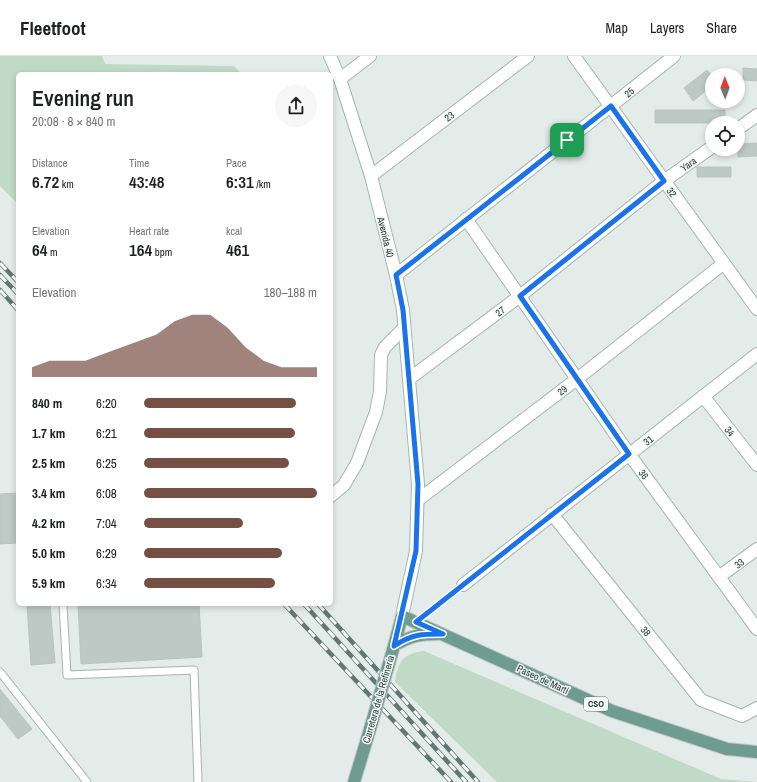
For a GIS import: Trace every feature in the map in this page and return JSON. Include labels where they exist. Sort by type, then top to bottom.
[{"type":"main road","name":"Paseo de Martí","points":[[402,616],[612,711],[727,749],[757,752]]},
{"type":"main road","name":"Carretera de la Refinería","points":[[354,782],[402,616]]},
{"type":"main road","name":"CSO","points":[[394,646],[406,638],[418,634],[443,634]]},
{"type":"street","name":"Avenida 40","points":[[330,56],[340,79],[371,176],[396,275],[404,328],[418,484],[418,500],[416,551],[402,616]]},
{"type":"street","points":[[340,79],[370,56]]},
{"type":"street","name":"23","points":[[371,176],[528,56]]},
{"type":"street","name":"32","points":[[574,56],[757,309]]},
{"type":"street","name":"25","points":[[396,275],[674,56]]},
{"type":"street","points":[[745,124],[757,115]]},
{"type":"street","name":"Yara","points":[[664,181],[705,152]]},
{"type":"street","name":"27","points":[[409,379],[520,296],[664,181]]},
{"type":"street","name":"36","points":[[466,219],[629,454],[720,576],[757,629]]},
{"type":"street","name":"29","points":[[418,500],[577,379],[724,264]]},
{"type":"street","points":[[333,494],[344,485],[357,463],[376,412],[380,392],[381,356],[385,348],[404,328]]},
{"type":"street","name":"31","points":[[462,585],[757,354]]},
{"type":"street","name":"34","points":[[704,396],[757,466]]},
{"type":"street","name":"38","points":[[552,514],[701,700],[742,716],[757,708]]},
{"type":"street","name":"33","points":[[720,576],[757,549]]},
{"type":"lane","points":[[63,606],[68,675],[194,670],[198,782]]},
{"type":"lane","points":[[0,672],[87,782]]},
{"type":"path","points":[[416,622],[462,585]]},
{"type":"green space","points":[[0,56],[102,56],[105,64],[234,66],[240,72],[16,72],[16,202],[0,186]]},
{"type":"green space","points":[[424,651],[721,779],[757,782],[497,782],[395,682],[402,660],[411,654]]},
{"type":"building","points":[[745,68],[757,69],[757,81],[745,80]]},
{"type":"building","points":[[705,72],[705,92],[693,101],[684,88]]},
{"type":"building","points":[[655,110],[725,110],[725,116],[705,116],[705,123],[655,123]]},
{"type":"building","points":[[757,143],[757,156],[738,157],[745,156],[745,144]]},
{"type":"building","points":[[697,167],[731,167],[731,177],[697,177]]},
{"type":"building","points":[[16,493],[16,543],[0,544],[0,494]]},
{"type":"building","points":[[27,606],[50,606],[55,663],[31,665]]},
{"type":"building","points":[[78,606],[199,606],[202,657],[81,664]]},
{"type":"building","points":[[0,689],[32,729],[18,739],[0,716]]},
{"type":"railway","points":[[0,263],[16,280]]},
{"type":"railway","points":[[0,275],[16,292]]},
{"type":"railway","points":[[0,290],[16,308]]},
{"type":"railway","points":[[286,606],[451,782]]},
{"type":"railway","points":[[306,606],[466,782]]},
{"type":"railway","points":[[320,606],[478,782]]},
{"type":"route","points":[[611,106],[664,181],[520,296],[629,454],[416,622],[443,634],[418,634],[406,638],[394,646],[416,551],[418,484],[403,310],[396,275],[567,140],[611,106]]}]
